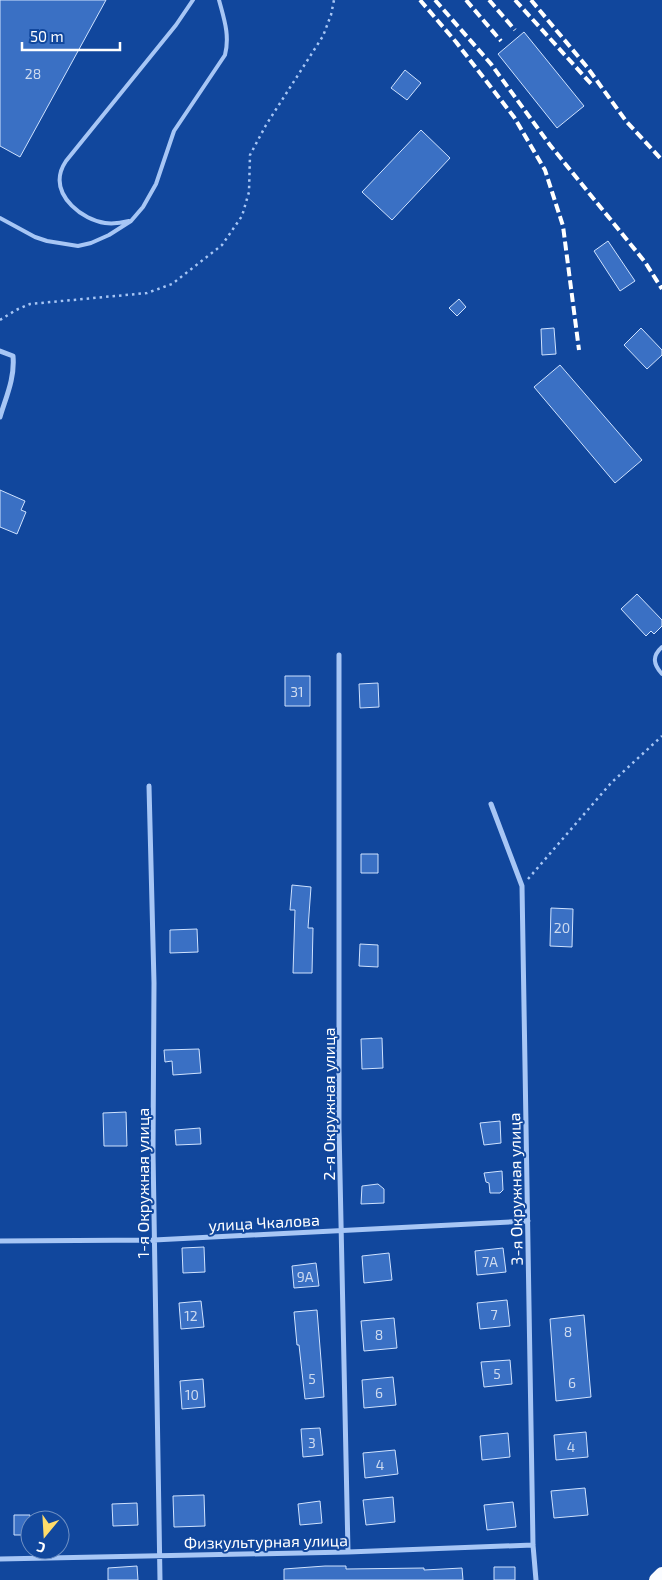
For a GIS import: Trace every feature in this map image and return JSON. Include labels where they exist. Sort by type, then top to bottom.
[{"type":"highway","points":[[656,1580],[662,1574]]},
{"type":"street","points":[[0,351],[13,356],[14,363],[13,378],[0,417]]},
{"type":"street","name":"2-я Окружная улица","points":[[339,655],[339,1128],[348,1552]]},
{"type":"street","name":"1-я Окружная улица","points":[[149,786],[154,983],[154,1240],[160,1580]]},
{"type":"street","name":"3-я Окружная улица","points":[[491,804],[522,886],[533,1545],[536,1580]]},
{"type":"street","name":"улица Чкалова","points":[[0,1241],[154,1240],[528,1221]]},
{"type":"street","name":"Физкультурная улица","points":[[0,1559],[348,1552],[533,1545]]},
{"type":"lane","points":[[131,221],[104,223],[90,218],[74,208],[62,190],[61,172],[66,161],[176,25],[193,0]]},
{"type":"lane","points":[[0,218],[35,237],[78,246],[91,243],[109,235],[131,221],[143,207],[156,184],[174,131],[225,55],[228,44],[227,32],[219,0]]},
{"type":"lane","points":[[662,647],[655,656],[654,662],[662,674]]},
{"type":"path","points":[[0,320],[30,304],[147,293],[172,284],[222,245],[242,216],[249,192],[250,155],[266,125],[323,36],[331,16],[334,0]]},
{"type":"path","points":[[522,886],[610,783],[662,736]]},
{"type":"building","points":[[0,0],[106,0],[20,157],[0,146]]},
{"type":"building","points":[[524,32],[584,106],[557,128],[498,54]]},
{"type":"building","points":[[405,70],[421,83],[407,100],[391,88]]},
{"type":"building","points":[[421,130],[450,158],[392,220],[362,192]]},
{"type":"building","points":[[608,241],[635,281],[620,291],[594,251]]},
{"type":"building","points":[[459,299],[466,307],[457,316],[449,308]]},
{"type":"building","points":[[554,328],[556,354],[542,355],[541,329]]},
{"type":"building","points":[[641,328],[662,350],[662,355],[647,369],[624,345]]},
{"type":"building","points":[[560,365],[642,460],[615,483],[534,387]]},
{"type":"building","points":[[0,490],[25,501],[21,510],[26,512],[17,534],[0,527]]},
{"type":"building","points":[[637,594],[662,620],[662,626],[654,634],[651,631],[646,636],[621,609]]},
{"type":"building","points":[[285,676],[310,676],[310,706],[285,706]]},
{"type":"building","points":[[378,683],[379,707],[360,708],[359,684]]},
{"type":"building","points":[[361,854],[378,854],[378,873],[361,873]]},
{"type":"building","points":[[292,885],[311,887],[308,928],[313,928],[312,973],[293,973],[295,910],[290,910]]},
{"type":"building","points":[[551,908],[573,909],[572,947],[550,946]]},
{"type":"building","points":[[197,929],[198,952],[170,953],[170,930]]},
{"type":"building","points":[[360,944],[378,945],[378,967],[359,966]]},
{"type":"building","points":[[382,1038],[383,1068],[362,1069],[361,1039]]},
{"type":"building","points":[[199,1049],[201,1073],[173,1075],[172,1061],[165,1062],[164,1050]]},
{"type":"building","points":[[126,1112],[127,1146],[104,1146],[103,1113]]},
{"type":"building","points":[[500,1121],[501,1143],[484,1145],[480,1123]]},
{"type":"building","points":[[200,1128],[201,1144],[176,1145],[175,1130]]},
{"type":"building","points":[[502,1171],[503,1190],[500,1193],[490,1193],[489,1183],[486,1182],[484,1173]]},
{"type":"building","points":[[378,1184],[384,1189],[384,1203],[361,1204],[362,1186]]},
{"type":"building","points":[[204,1247],[205,1272],[183,1273],[182,1248]]},
{"type":"building","points":[[503,1248],[506,1272],[477,1275],[475,1251]]},
{"type":"building","points":[[389,1253],[392,1280],[364,1283],[362,1256]]},
{"type":"building","points":[[316,1263],[319,1286],[294,1288],[292,1266]]},
{"type":"building","points":[[507,1300],[510,1326],[480,1329],[477,1303]]},
{"type":"building","points":[[201,1301],[204,1327],[181,1329],[179,1303]]},
{"type":"building","points":[[317,1310],[324,1397],[305,1399],[294,1312]]},
{"type":"building","points":[[584,1315],[591,1397],[556,1401],[550,1319]]},
{"type":"building","points":[[394,1318],[397,1348],[364,1351],[361,1321]]},
{"type":"building","points":[[510,1360],[512,1384],[484,1387],[481,1362]]},
{"type":"building","points":[[393,1377],[396,1405],[364,1408],[362,1380]]},
{"type":"building","points":[[203,1379],[205,1407],[182,1409],[180,1381]]},
{"type":"building","points":[[320,1428],[323,1455],[303,1457],[301,1429]]},
{"type":"building","points":[[586,1432],[588,1457],[556,1460],[554,1435]]},
{"type":"building","points":[[508,1433],[510,1457],[482,1460],[480,1436]]},
{"type":"building","points":[[395,1450],[398,1474],[365,1478],[363,1453]]},
{"type":"building","points":[[585,1488],[588,1515],[554,1518],[551,1491]]},
{"type":"building","points":[[204,1495],[205,1526],[174,1527],[173,1496]]},
{"type":"building","points":[[393,1497],[395,1522],[366,1525],[363,1500]]},
{"type":"building","points":[[320,1501],[322,1523],[300,1525],[298,1504]]},
{"type":"building","points":[[513,1502],[516,1527],[487,1530],[484,1505]]},
{"type":"building","points":[[137,1503],[138,1525],[113,1526],[112,1504]]},
{"type":"building","points":[[14,1515],[20,1515],[20,1535],[14,1535]]},
{"type":"building","points":[[137,1566],[138,1580],[108,1580],[108,1568]]},
{"type":"building","points":[[346,1566],[346,1569],[424,1568],[424,1570],[462,1568],[463,1580],[284,1580],[284,1569]]},
{"type":"building","points":[[494,1567],[515,1567],[515,1580],[494,1580]]},
{"type":"railway","points":[[420,0],[456,42],[514,117],[545,170],[563,226],[579,350]]},
{"type":"railway","points":[[435,0],[491,64],[550,145],[645,262],[662,289]]},
{"type":"railway","points":[[466,0],[501,41]]},
{"type":"railway","points":[[489,0],[515,30]]},
{"type":"railway","points":[[515,0],[593,86]]},
{"type":"railway","points":[[531,0],[587,67],[626,121],[662,160]]}]
